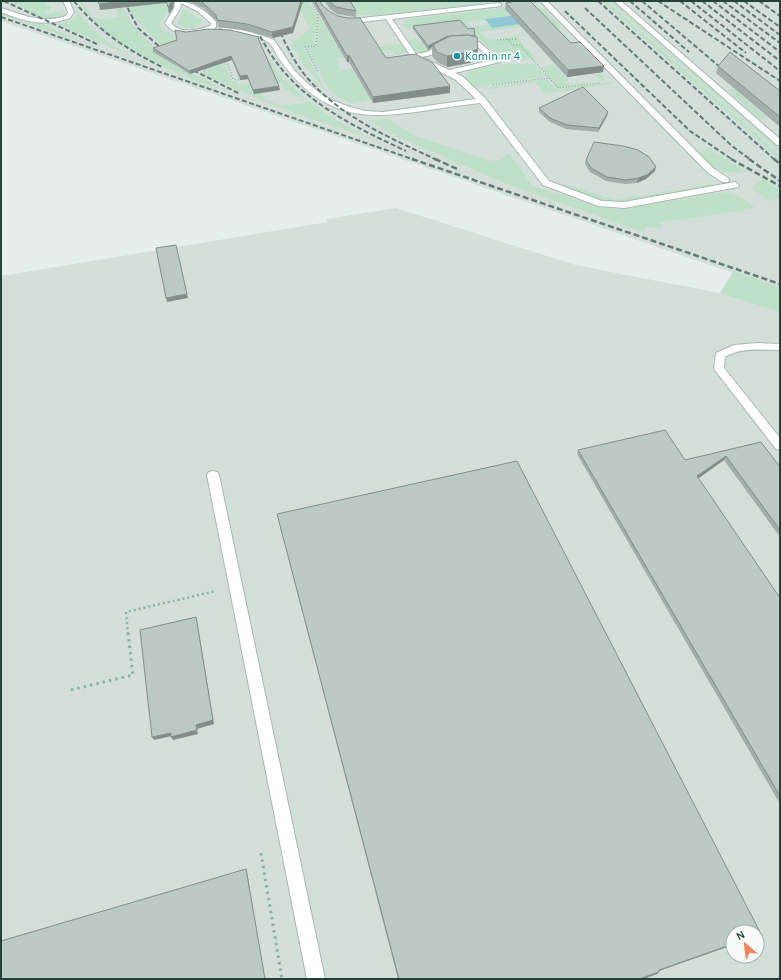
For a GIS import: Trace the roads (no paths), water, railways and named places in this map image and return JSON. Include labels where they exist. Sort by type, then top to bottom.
[{"type":"lane","points":[[1,10],[24,20],[35,22],[52,22],[68,17],[71,12],[66,1]]},
{"type":"lane","points":[[180,1],[198,8],[206,14],[214,23],[213,27],[184,32],[170,27],[168,23],[180,1]]},
{"type":"lane","points":[[339,20],[355,21],[498,3],[534,1]]},
{"type":"lane","points":[[542,1],[710,170],[725,180]]},
{"type":"lane","points":[[617,1],[780,143]]},
{"type":"lane","points":[[388,17],[414,56],[450,72],[459,78],[482,100],[546,183],[600,204],[624,205],[735,185]]},
{"type":"lane","points":[[207,29],[243,32],[272,41],[284,63],[308,88],[320,98],[355,111],[368,114],[383,114],[482,100]]},
{"type":"lane","points":[[393,59],[429,54],[448,43],[467,42],[477,43],[498,61],[450,72]]},
{"type":"lane","points":[[780,347],[744,347],[729,349],[720,355],[720,369],[780,446]]},
{"type":"lane","points":[[213,475],[316,979]]},
{"type":"water","points":[[535,13],[544,21],[492,28],[485,19]]},
{"type":"railway","points":[[4,1],[99,45]]},
{"type":"railway","points":[[74,1],[103,31],[137,54],[162,67]]},
{"type":"railway","points":[[124,1],[138,28],[167,53]]},
{"type":"railway","points":[[598,1],[775,160]]},
{"type":"railway","points":[[630,1],[689,52]]},
{"type":"railway","points":[[642,1],[727,73]]},
{"type":"railway","points":[[658,1],[780,81]]},
{"type":"railway","points":[[680,1],[746,53]]},
{"type":"railway","points":[[691,1],[780,71]]},
{"type":"railway","points":[[702,1],[780,61]]},
{"type":"railway","points":[[713,1],[780,52]]},
{"type":"railway","points":[[723,1],[780,43]]},
{"type":"railway","points":[[734,1],[780,35]]},
{"type":"railway","points":[[744,1],[780,27]]},
{"type":"railway","points":[[759,1],[780,16]]},
{"type":"railway","points":[[585,8],[732,146],[751,160]]},
{"type":"railway","points":[[565,11],[690,131],[733,160]]},
{"type":"railway","points":[[1,17],[415,160]]},
{"type":"railway","points":[[253,23],[280,67],[307,94],[322,106],[355,126],[406,151]]},
{"type":"railway","points":[[277,26],[289,51],[300,69],[318,89],[333,102],[349,114],[383,134],[437,160]]},
{"type":"railway","points":[[187,67],[240,94]]},
{"type":"railway","points":[[412,159],[780,284]]},
{"type":"railway","points":[[435,159],[457,169]]},
{"type":"railway","points":[[731,159],[780,186]]},
{"type":"railway","points":[[749,159],[780,181]]},
{"type":"railway","points":[[774,159],[780,164]]},
{"type":"place","name":"Komin nr 4","points":[[457,56]]}]
